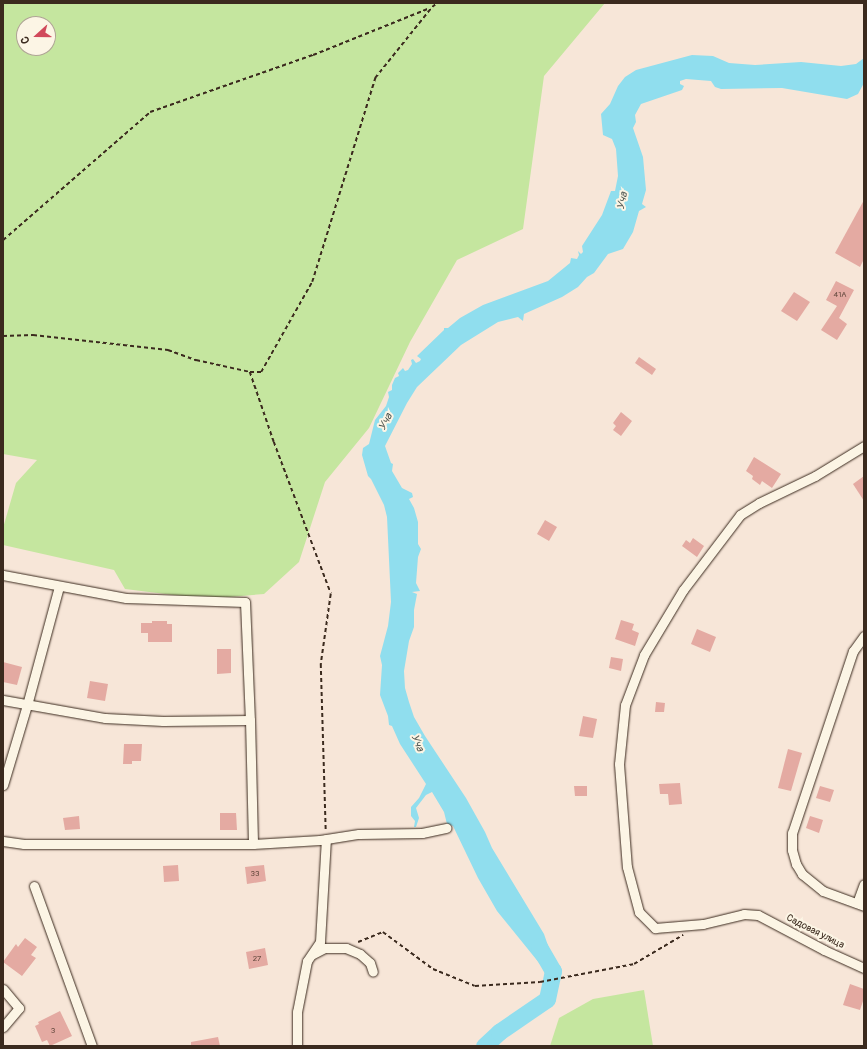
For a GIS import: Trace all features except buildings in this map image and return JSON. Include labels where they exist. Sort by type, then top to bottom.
[{"type":"street","name":"Садовая улица","points":[[864,446],[815,476],[759,503],[740,515],[683,590],[644,655],[625,705],[619,764],[627,867],[639,912],[655,928],[703,924],[744,914],[758,915],[824,950],[864,968]]},
{"type":"street","points":[[3,575],[126,598],[245,602],[253,844]]},
{"type":"street","points":[[3,785],[27,705],[59,586]]},
{"type":"street","points":[[864,636],[853,651],[792,833],[792,850],[796,864],[802,874],[823,891],[861,905],[864,884]]},
{"type":"street","points":[[3,700],[105,718],[163,721],[250,720]]},
{"type":"street","points":[[3,841],[24,844],[253,844],[326,839],[359,834],[422,833],[446,828]]},
{"type":"street","points":[[297,1046],[297,1012],[307,961],[320,942],[326,839]]},
{"type":"street","points":[[34,886],[92,1046]]},
{"type":"street","points":[[313,954],[325,948],[346,948],[360,954],[370,963],[373,972]]},
{"type":"street","points":[[3,988],[18,1008],[3,1028]]},
{"type":"path","points":[[3,336],[33,335],[168,350],[196,360],[250,372],[261,372],[312,282],[375,78],[432,7],[437,3]]},
{"type":"path","points":[[3,240],[150,112],[313,55],[432,7]]},
{"type":"path","points":[[250,372],[330,594],[321,664],[326,839]]},
{"type":"path","points":[[346,948],[383,932],[433,970],[475,986],[540,982],[634,964],[684,935]]},
{"type":"green space","points":[[3,3],[605,3],[544,76],[523,229],[457,260],[410,342],[369,428],[325,482],[299,562],[264,594],[206,599],[125,589],[114,570],[3,545],[3,528],[16,483],[37,460],[3,454]]},
{"type":"green space","points":[[644,990],[653,1046],[550,1046],[559,1018],[593,999]]},
{"type":"water","points":[[692,55],[713,56],[729,63],[755,65],[801,62],[841,66],[856,64],[864,58],[864,83],[858,94],[847,99],[782,88],[721,89],[715,87],[711,81],[686,79],[680,81],[680,84],[684,86],[682,90],[641,104],[635,115],[636,122],[633,128],[643,157],[646,190],[642,204],[646,207],[639,211],[633,232],[623,249],[608,254],[594,273],[587,277],[578,287],[562,297],[524,314],[523,321],[518,317],[498,322],[461,345],[417,387],[385,446],[391,463],[393,464],[392,471],[402,488],[412,493],[413,497],[409,499],[414,508],[418,522],[418,544],[421,549],[418,557],[416,583],[420,591],[412,592],[417,594],[414,610],[414,627],[409,641],[404,671],[405,688],[409,702],[414,717],[425,736],[466,798],[492,848],[544,934],[555,966],[544,969],[497,911],[478,878],[453,826],[447,824],[444,812],[432,792],[426,795],[416,808],[419,818],[416,827],[414,827],[415,821],[411,816],[411,807],[419,798],[426,784],[400,744],[392,726],[389,725],[388,716],[380,695],[382,665],[380,656],[388,626],[391,602],[387,517],[384,505],[368,476],[362,455],[363,448],[369,444],[375,420],[386,406],[389,397],[388,392],[392,390],[392,385],[395,378],[399,376],[398,373],[403,368],[405,371],[408,370],[412,364],[411,360],[413,359],[416,363],[420,361],[421,359],[417,356],[444,330],[444,328],[448,328],[460,318],[483,305],[548,281],[570,263],[571,258],[577,259],[579,255],[578,251],[581,254],[583,252],[582,246],[602,215],[611,191],[615,191],[618,176],[616,149],[612,139],[603,135],[601,114],[610,104],[618,86],[625,77],[636,70]]},
{"type":"waterway","name":"Уча","points":[[484,1046],[499,1032],[547,999],[553,971],[539,947]]}]
